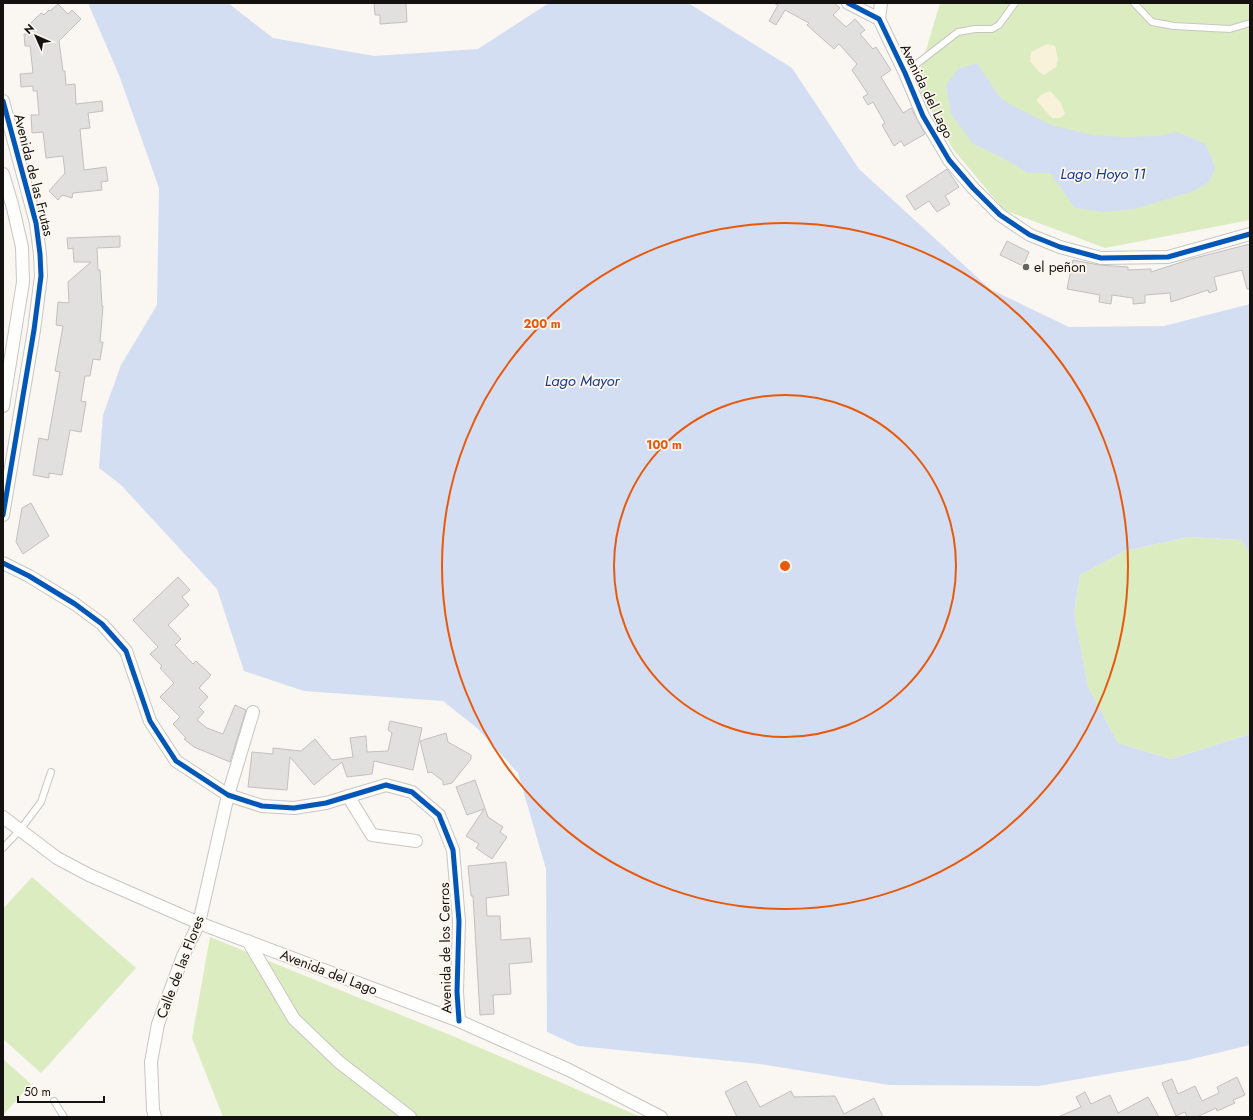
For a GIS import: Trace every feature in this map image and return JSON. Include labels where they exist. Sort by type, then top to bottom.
[{"type":"street","points":[[848,3],[879,19],[881,3]]},
{"type":"street","name":"Avenida del Lago","points":[[879,19],[905,73],[923,116],[949,160],[973,188],[1000,215],[1030,235],[1060,247],[1101,258],[1168,257],[1250,234]]},
{"type":"street","name":"Avenida de las Frutas","points":[[3,101],[36,223],[41,276],[34,330],[3,515]]},
{"type":"street","points":[[3,174],[22,247],[23,282],[3,406]]},
{"type":"street","name":"Avenida de los Cerros","points":[[3,563],[29,576],[75,604],[102,624],[126,651],[150,721],[176,761],[228,795],[262,806],[294,808],[326,803],[386,785],[412,792],[439,815],[453,850],[459,921],[457,992],[459,1022]]},
{"type":"street","name":"Calle de las Flores","points":[[155,1117],[153,1110],[151,1062],[158,1024],[183,956],[199,923],[228,795],[253,712]]},
{"type":"street","points":[[348,796],[372,835],[416,841]]},
{"type":"street","name":"Avenida del Lago","points":[[3,817],[57,858],[89,875],[199,923],[459,1022],[569,1070],[661,1117]]},
{"type":"street","points":[[248,941],[294,1019],[340,1062],[410,1117]]},
{"type":"lane","points":[[905,73],[958,32],[975,29],[992,29],[999,25],[1016,3]]},
{"type":"lane","points":[[1134,3],[1152,22],[1174,26],[1230,29],[1250,22]]},
{"type":"lane","points":[[3,848],[20,830],[41,802],[51,772]]},
{"type":"lane","points":[[54,1101],[64,1117]]},
{"type":"green space","points":[[940,3],[1250,3],[1250,220],[1105,248],[1004,210],[953,149],[916,84]]},
{"type":"green space","points":[[1189,537],[1241,540],[1250,553],[1250,734],[1171,759],[1118,743],[1088,688],[1074,613],[1080,575],[1125,551]]},
{"type":"green space","points":[[32,877],[136,968],[41,1073],[3,1039],[3,909]]},
{"type":"green space","points":[[210,937],[455,1037],[641,1117],[223,1117],[192,1038]]},
{"type":"green space","points":[[3,1059],[31,1084],[3,1115]]},
{"type":"sand","points":[[1047,44],[1055,46],[1058,59],[1056,67],[1044,75],[1039,72],[1030,61],[1031,52]]},
{"type":"sand","points":[[1050,91],[1061,103],[1065,114],[1060,118],[1052,118],[1036,100],[1041,95]]},
{"type":"water","name":"Lago Mayor","points":[[88,3],[228,3],[273,38],[374,56],[478,49],[549,3],[688,3],[792,68],[859,169],[990,289],[1069,327],[1164,326],[1250,304],[1250,553],[1241,540],[1189,537],[1125,551],[1080,575],[1074,613],[1088,687],[1118,743],[1171,759],[1250,734],[1250,1045],[1188,1060],[1039,1086],[889,1085],[760,1064],[578,1046],[547,1032],[546,869],[518,773],[477,728],[443,701],[304,691],[244,671],[217,589],[121,485],[99,468],[103,415],[121,365],[157,305],[159,188],[119,75]]},
{"type":"water","name":"Lago Hoyo 11","points":[[977,63],[999,96],[1011,105],[1051,125],[1093,135],[1123,137],[1158,136],[1176,132],[1205,144],[1212,158],[1215,169],[1209,182],[1194,191],[1135,209],[1104,212],[1075,208],[1050,173],[1028,173],[1001,157],[973,144],[951,114],[946,85],[958,69]]},
{"type":"building","points":[[374,3],[406,3],[407,22],[380,24],[380,15],[375,15]]},
{"type":"building","points":[[773,3],[834,3],[840,8],[833,15],[846,27],[855,19],[865,30],[860,34],[873,49],[876,47],[891,70],[881,77],[903,113],[911,108],[925,134],[904,146],[901,141],[894,146],[882,125],[885,123],[873,102],[868,105],[863,97],[868,94],[852,70],[857,64],[839,44],[834,49],[807,25],[809,23],[785,10],[776,25],[769,21],[778,5]]},
{"type":"building","points":[[58,4],[68,14],[72,10],[81,19],[59,41],[63,71],[65,71],[66,85],[75,84],[76,104],[102,101],[103,111],[88,113],[90,128],[80,129],[84,170],[106,167],[108,181],[101,182],[102,190],[73,193],[72,198],[62,195],[58,200],[49,191],[65,173],[63,156],[46,158],[43,132],[32,133],[31,115],[39,115],[37,91],[33,91],[33,86],[21,87],[20,74],[33,73],[30,46],[25,46],[24,34],[31,34],[29,25],[41,13],[44,15]]},
{"type":"building","points":[[947,169],[959,187],[945,196],[950,204],[937,212],[929,201],[915,210],[906,196]]},
{"type":"building","points":[[120,236],[120,247],[97,248],[98,270],[100,270],[103,306],[100,342],[103,342],[100,360],[93,359],[90,376],[85,376],[81,401],[86,402],[81,432],[70,430],[62,475],[49,473],[49,478],[33,475],[39,438],[48,440],[60,372],[55,371],[63,326],[56,325],[58,302],[69,303],[68,282],[91,262],[74,262],[73,248],[68,249],[67,238]]},
{"type":"building","points":[[1007,241],[1029,252],[1023,266],[1000,255]]},
{"type":"building","points":[[1250,244],[1250,289],[1247,289],[1242,270],[1214,277],[1217,290],[1209,293],[1208,290],[1171,302],[1170,293],[1145,295],[1145,303],[1133,304],[1133,298],[1112,295],[1111,304],[1099,302],[1100,295],[1067,289],[1073,260],[1099,265],[1128,267],[1128,270],[1151,269],[1151,272],[1191,259]]},
{"type":"building","points":[[31,503],[49,536],[23,554],[16,542],[22,508]]},
{"type":"building","points":[[178,577],[190,590],[182,597],[189,605],[168,625],[181,639],[175,645],[193,664],[196,661],[211,675],[199,688],[208,697],[199,707],[204,712],[197,720],[207,728],[223,734],[235,705],[246,710],[230,762],[194,747],[184,739],[186,738],[173,724],[180,717],[160,697],[174,683],[160,668],[162,666],[150,654],[158,647],[133,620]]},
{"type":"building","points":[[390,721],[422,728],[413,770],[374,761],[372,774],[347,777],[342,762],[314,785],[290,757],[287,790],[248,787],[252,752],[273,754],[273,748],[301,751],[315,739],[332,760],[353,757],[350,738],[366,736],[367,752],[388,751],[392,733],[388,730]]},
{"type":"building","points":[[446,733],[448,742],[471,755],[471,759],[452,783],[443,785],[443,781],[431,772],[428,773],[420,741]]},
{"type":"building","points":[[475,780],[488,817],[503,827],[500,832],[507,837],[492,859],[476,848],[479,844],[466,836],[484,809],[467,815],[456,787]]},
{"type":"building","points":[[506,862],[509,895],[486,898],[487,916],[500,916],[501,940],[530,938],[532,962],[509,964],[511,994],[493,995],[494,1014],[480,1015],[473,896],[471,896],[468,866]]},
{"type":"building","points":[[1237,1077],[1245,1095],[1233,1100],[1235,1103],[1217,1111],[1216,1108],[1197,1117],[1187,1117],[1185,1112],[1176,1116],[1162,1083],[1172,1079],[1178,1094],[1195,1086],[1202,1101],[1219,1093],[1217,1087]]},
{"type":"building","points":[[746,1081],[760,1107],[791,1091],[794,1097],[835,1096],[844,1114],[874,1098],[883,1117],[737,1117],[725,1092]]},
{"type":"building","points":[[1085,1092],[1091,1104],[1110,1095],[1118,1113],[1148,1097],[1159,1117],[1058,1117],[1081,1107],[1076,1097]]},
{"type":"cycle path","points":[[848,3],[879,19],[905,73],[923,116],[949,160],[973,188],[1000,215],[1030,235],[1060,247],[1101,258],[1168,257],[1250,234]]},
{"type":"cycle path","points":[[3,101],[36,223],[41,276],[34,330],[3,515]]},
{"type":"cycle path","points":[[3,563],[29,576],[75,604],[102,624],[126,651],[150,721],[176,761],[228,795],[262,806],[294,808],[326,803],[386,785],[412,792],[439,815],[453,850],[459,921],[457,992],[459,1021]]},
{"type":"place","name":"el peñon","points":[[1026,267]]}]
